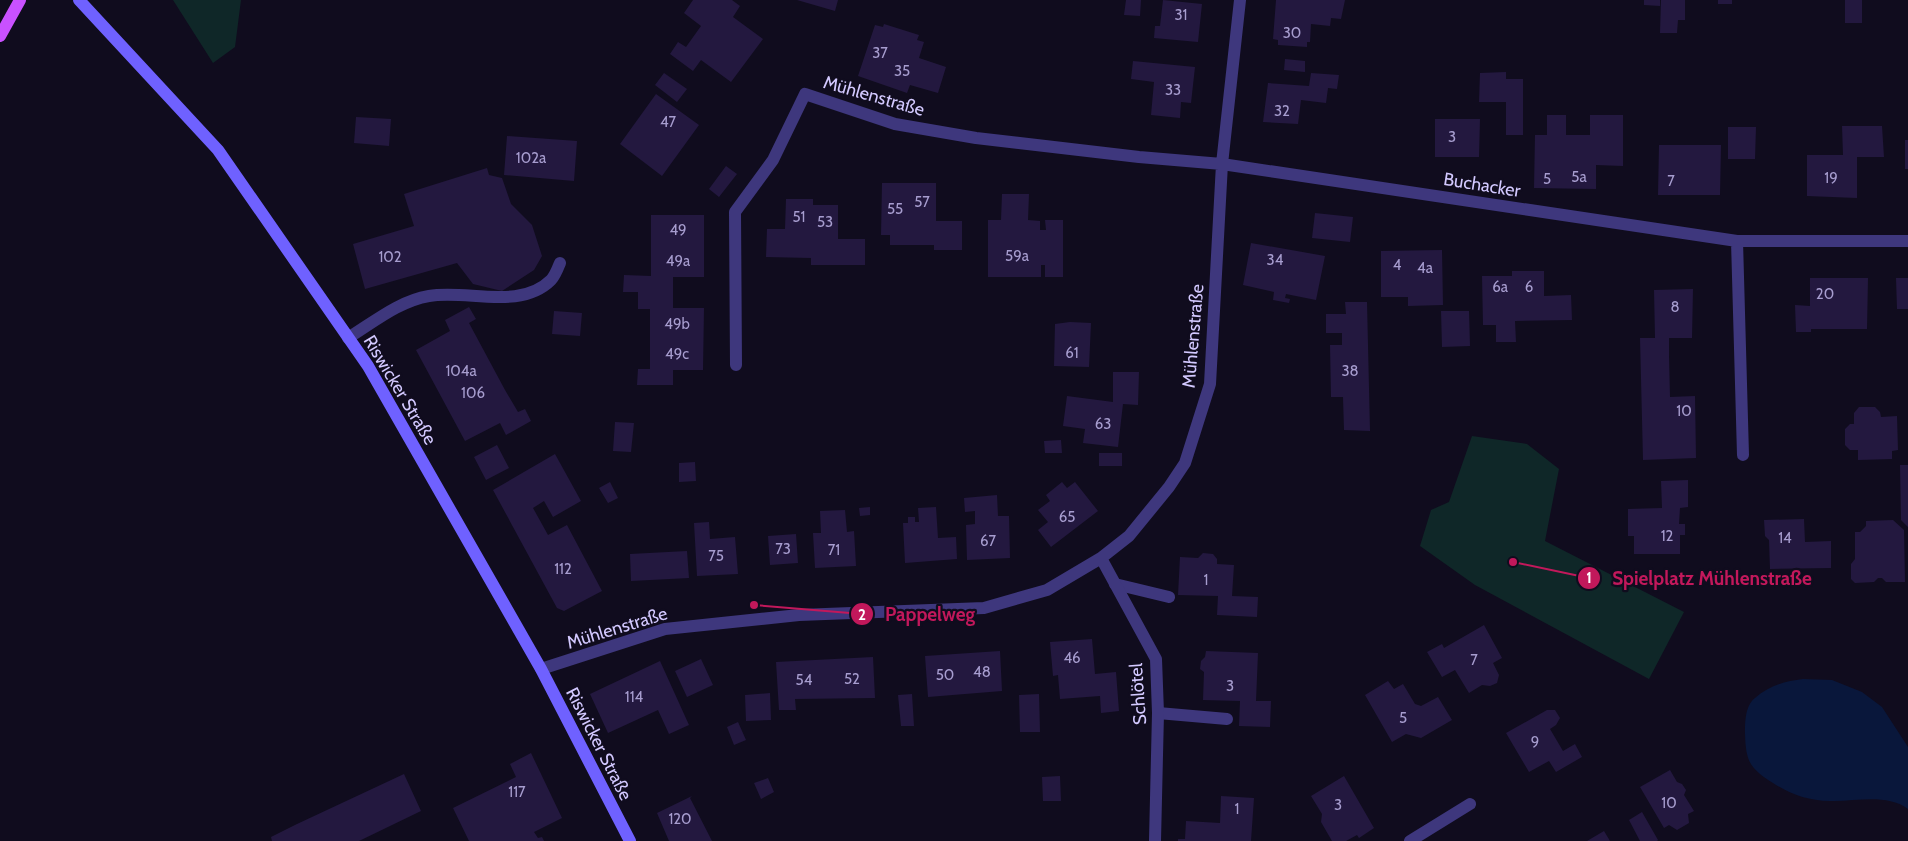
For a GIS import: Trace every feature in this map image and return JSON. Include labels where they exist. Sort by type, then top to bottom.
[{"type":"main road","points":[[0,36],[20,0]]},
{"type":"street","name":"Riswicker Straße","points":[[78,0],[218,150],[368,366],[541,669],[630,841]]},
{"type":"street","name":"Mühlenstraße","points":[[541,669],[665,629],[799,615],[984,608],[1047,590],[1102,558],[1129,536],[1169,488],[1185,463],[1210,384],[1222,164],[1240,0]]},
{"type":"street","name":"Mühlenstraße","points":[[736,365],[735,212],[773,160],[805,94],[895,124],[976,138],[1139,157],[1222,164]]},
{"type":"street","name":"Buchacker","points":[[1222,164],[1737,241],[1908,241]]},
{"type":"street","points":[[1737,241],[1744,455]]},
{"type":"street","points":[[348,338],[403,303],[430,295],[512,296],[530,292],[551,280],[560,263]]},
{"type":"street","name":"Schlötel","points":[[1102,558],[1156,659],[1158,713],[1155,841]]},
{"type":"street","points":[[1116,584],[1169,597]]},
{"type":"street","points":[[1158,713],[1227,719]]},
{"type":"street","points":[[1410,841],[1470,804]]},
{"type":"green space","points":[[173,0],[241,0],[235,47],[213,63]]},
{"type":"green space","points":[[1472,436],[1527,444],[1559,469],[1545,541],[1684,612],[1649,679],[1475,585],[1420,546],[1431,510],[1449,502]]},
{"type":"water","points":[[1803,679],[1832,680],[1862,692],[1882,707],[1908,747],[1908,809],[1890,801],[1870,799],[1822,801],[1807,798],[1779,787],[1754,768],[1746,751],[1745,734],[1749,705],[1760,694],[1772,687]]},
{"type":"building","points":[[693,0],[732,0],[740,6],[733,17],[763,39],[731,82],[701,60],[693,71],[670,54],[678,42],[686,47],[701,26],[684,13]]},
{"type":"building","points":[[797,0],[838,0],[835,11]]},
{"type":"building","points":[[1126,0],[1141,0],[1140,16],[1124,15]]},
{"type":"building","points":[[1163,0],[1202,4],[1198,42],[1154,38],[1155,26],[1160,26]]},
{"type":"building","points":[[1276,0],[1345,0],[1341,19],[1331,18],[1330,26],[1311,24],[1310,42],[1307,42],[1307,47],[1278,45],[1278,40],[1273,39]]},
{"type":"building","points":[[1644,0],[1660,0],[1660,6],[1644,5]]},
{"type":"building","points":[[1661,0],[1685,0],[1685,20],[1678,20],[1677,33],[1660,33]]},
{"type":"building","points":[[1718,0],[1732,0],[1732,4],[1718,4]]},
{"type":"building","points":[[1845,0],[1862,0],[1862,23],[1845,23]]},
{"type":"building","points":[[884,24],[919,35],[917,40],[924,42],[919,58],[946,67],[938,93],[910,85],[907,93],[858,76],[875,25],[883,27]]},
{"type":"building","points":[[1285,59],[1305,61],[1305,72],[1284,70]]},
{"type":"building","points":[[1133,61],[1195,67],[1191,103],[1181,102],[1180,118],[1151,115],[1154,82],[1131,79]]},
{"type":"building","points":[[1506,72],[1506,79],[1523,79],[1523,135],[1506,135],[1506,102],[1479,102],[1480,73]]},
{"type":"building","points":[[664,73],[687,89],[677,102],[655,85]]},
{"type":"building","points":[[1311,73],[1339,75],[1337,89],[1328,88],[1326,103],[1301,100],[1298,124],[1263,122],[1268,83],[1309,86]]},
{"type":"building","points":[[656,94],[699,125],[662,176],[620,144]]},
{"type":"building","points":[[1547,115],[1566,115],[1566,135],[1590,135],[1590,115],[1623,115],[1623,166],[1596,165],[1596,189],[1534,188],[1535,135],[1547,135]]},
{"type":"building","points":[[356,117],[391,119],[389,146],[354,143]]},
{"type":"building","points":[[1435,119],[1480,119],[1479,157],[1435,157]]},
{"type":"building","points":[[1842,126],[1882,126],[1884,157],[1857,157],[1857,198],[1807,196],[1807,155],[1843,155]]},
{"type":"building","points":[[1728,127],[1756,127],[1755,159],[1728,159]]},
{"type":"building","points":[[507,136],[577,141],[574,181],[504,175]]},
{"type":"building","points":[[1905,140],[1908,140],[1908,169],[1905,169]]},
{"type":"building","points":[[1659,145],[1721,145],[1720,195],[1658,195]]},
{"type":"building","points":[[726,166],[737,174],[719,197],[709,189]]},
{"type":"building","points":[[487,168],[489,175],[502,178],[511,204],[532,225],[542,256],[534,270],[502,291],[473,284],[457,263],[365,289],[353,244],[414,226],[404,194]]},
{"type":"building","points":[[882,183],[936,183],[936,221],[962,221],[962,250],[934,250],[934,245],[890,245],[890,235],[881,235]]},
{"type":"building","points":[[1002,194],[1029,194],[1028,220],[1040,221],[1040,230],[1046,230],[1045,220],[1063,220],[1063,277],[1045,277],[1045,265],[1041,265],[1041,277],[988,277],[988,220],[1001,220]]},
{"type":"building","points":[[786,199],[813,199],[813,205],[838,205],[838,239],[865,239],[865,265],[811,265],[811,258],[766,257],[767,229],[785,229]]},
{"type":"building","points":[[1315,213],[1353,217],[1350,242],[1312,238]]},
{"type":"building","points":[[651,215],[704,215],[704,277],[673,277],[673,308],[704,308],[703,370],[673,370],[673,385],[637,385],[638,369],[650,369],[650,309],[638,309],[638,292],[623,292],[624,275],[651,276]]},
{"type":"building","points":[[1251,243],[1325,256],[1316,300],[1286,294],[1285,298],[1290,299],[1289,303],[1273,300],[1274,292],[1243,285]]},
{"type":"building","points":[[1442,250],[1443,305],[1408,306],[1408,297],[1381,297],[1381,251]]},
{"type":"building","points":[[1512,271],[1544,271],[1544,296],[1571,295],[1572,320],[1515,321],[1516,342],[1496,342],[1496,325],[1483,325],[1482,276],[1512,276]]},
{"type":"building","points":[[1810,278],[1868,278],[1867,329],[1811,329],[1811,332],[1796,332],[1795,305],[1810,306]]},
{"type":"building","points":[[1896,278],[1908,278],[1908,309],[1897,309]]},
{"type":"building","points":[[1693,289],[1692,338],[1669,338],[1669,356],[1670,397],[1695,396],[1696,458],[1643,460],[1640,338],[1655,338],[1654,290]]},
{"type":"building","points":[[1345,302],[1367,302],[1370,431],[1344,430],[1343,397],[1331,397],[1330,345],[1342,345],[1342,333],[1326,333],[1326,314],[1346,314]]},
{"type":"building","points":[[469,307],[476,319],[469,323],[505,390],[518,412],[525,409],[531,421],[506,435],[500,423],[465,441],[416,350],[450,331],[445,320]]},
{"type":"building","points":[[554,311],[582,313],[580,336],[552,334]]},
{"type":"building","points":[[1441,311],[1469,311],[1470,346],[1442,347]]},
{"type":"building","points":[[1070,322],[1091,323],[1089,367],[1054,366],[1055,324]]},
{"type":"building","points":[[1113,372],[1139,372],[1138,405],[1123,404],[1118,447],[1083,443],[1085,429],[1063,426],[1067,396],[1113,402]]},
{"type":"building","points":[[1859,407],[1875,407],[1880,412],[1881,417],[1897,416],[1898,450],[1892,451],[1892,459],[1858,460],[1858,450],[1850,450],[1845,445],[1845,429],[1850,424],[1854,424],[1854,413]]},
{"type":"building","points":[[615,422],[634,423],[631,452],[613,451]]},
{"type":"building","points":[[1061,440],[1062,453],[1045,453],[1044,441]]},
{"type":"building","points":[[497,445],[509,468],[486,480],[474,457]]},
{"type":"building","points":[[1099,453],[1122,453],[1122,466],[1099,466]]},
{"type":"building","points":[[555,454],[581,501],[553,517],[544,501],[533,508],[548,535],[567,525],[602,591],[564,611],[557,608],[493,490]]},
{"type":"building","points":[[695,462],[696,481],[679,482],[679,463]]},
{"type":"building","points":[[1900,465],[1908,465],[1908,527],[1901,520]]},
{"type":"building","points":[[1688,480],[1688,507],[1680,508],[1679,524],[1685,524],[1685,535],[1680,535],[1680,554],[1634,554],[1634,536],[1628,536],[1628,509],[1662,508],[1661,481]]},
{"type":"building","points":[[610,482],[618,498],[608,503],[599,488]]},
{"type":"building","points":[[1062,482],[1067,488],[1075,482],[1098,511],[1051,547],[1038,530],[1048,522],[1038,510],[1050,501],[1046,495]]},
{"type":"building","points":[[997,495],[998,516],[1009,516],[1010,558],[967,560],[966,525],[975,524],[975,511],[965,512],[964,498]]},
{"type":"building","points":[[870,507],[870,515],[860,516],[859,508]]},
{"type":"building","points":[[936,507],[938,538],[956,537],[957,559],[905,563],[903,523],[908,523],[908,517],[915,517],[915,522],[919,522],[918,508]]},
{"type":"building","points":[[845,510],[847,532],[854,531],[856,566],[815,568],[813,533],[821,533],[820,511]]},
{"type":"building","points":[[1804,519],[1805,542],[1831,541],[1831,568],[1770,569],[1769,540],[1765,536],[1764,520]]},
{"type":"building","points":[[1893,520],[1904,530],[1905,582],[1886,582],[1882,578],[1878,578],[1874,582],[1855,583],[1851,579],[1851,564],[1855,559],[1855,532],[1860,532],[1866,526],[1866,521]]},
{"type":"building","points":[[709,522],[710,539],[735,537],[738,574],[697,576],[694,523]]},
{"type":"building","points":[[796,534],[798,563],[770,565],[768,536]]},
{"type":"building","points":[[687,551],[689,578],[631,581],[630,554]]},
{"type":"building","points":[[1203,553],[1213,554],[1217,559],[1217,564],[1234,565],[1232,596],[1258,597],[1257,617],[1217,615],[1218,596],[1178,595],[1180,557],[1198,558]]},
{"type":"building","points":[[1484,625],[1502,658],[1493,663],[1499,675],[1497,683],[1490,686],[1482,685],[1469,693],[1455,670],[1442,677],[1427,652],[1442,644],[1444,648]]},
{"type":"building","points":[[1092,639],[1095,674],[1116,672],[1119,711],[1101,713],[1100,696],[1060,699],[1058,675],[1053,676],[1050,642]]},
{"type":"building","points":[[1000,651],[1002,691],[928,697],[925,656]]},
{"type":"building","points":[[1206,651],[1258,653],[1256,701],[1271,701],[1270,727],[1239,726],[1240,701],[1203,700],[1204,672],[1200,669],[1201,661],[1205,657]]},
{"type":"building","points":[[873,657],[875,698],[795,699],[796,710],[779,710],[776,662]]},
{"type":"building","points":[[701,659],[713,685],[687,697],[675,671]]},
{"type":"building","points":[[660,661],[689,725],[669,734],[658,710],[608,733],[590,694]]},
{"type":"building","points":[[1388,681],[1394,689],[1403,684],[1415,704],[1421,706],[1438,697],[1452,720],[1421,738],[1406,734],[1392,742],[1365,695]]},
{"type":"building","points":[[770,693],[771,720],[746,721],[745,695]]},
{"type":"building","points":[[912,694],[914,726],[901,726],[898,695]]},
{"type":"building","points":[[1039,694],[1040,732],[1020,732],[1019,695]]},
{"type":"building","points":[[1547,710],[1555,710],[1560,718],[1556,725],[1550,729],[1563,751],[1575,744],[1582,757],[1556,772],[1549,761],[1529,772],[1506,733]]},
{"type":"building","points":[[738,722],[746,740],[734,745],[727,727]]},
{"type":"building","points":[[531,753],[562,818],[534,832],[538,838],[542,837],[544,841],[469,841],[453,808],[516,777],[510,764]]},
{"type":"building","points":[[1670,770],[1677,782],[1682,784],[1686,790],[1684,795],[1694,811],[1688,814],[1689,823],[1677,830],[1669,825],[1664,828],[1640,787]]},
{"type":"building","points":[[404,774],[421,811],[359,841],[272,841],[271,837]]},
{"type":"building","points":[[1060,776],[1061,801],[1043,801],[1042,777]]},
{"type":"building","points":[[1344,776],[1374,828],[1359,838],[1357,835],[1346,841],[1332,841],[1321,822],[1322,814],[1311,796]]},
{"type":"building","points":[[768,778],[774,792],[761,799],[754,783]]},
{"type":"building","points":[[692,796],[690,798],[712,841],[669,841],[657,813]]},
{"type":"building","points":[[1221,796],[1254,798],[1251,841],[1178,841],[1178,839],[1185,839],[1186,821],[1220,823]]},
{"type":"building","points":[[1642,812],[1657,841],[1640,841],[1629,820]]},
{"type":"building","points":[[1604,831],[1610,841],[1587,841]]},
{"type":"place","name":"Spielplatz Mühlenstraße","points":[[1513,562]]},
{"type":"place","name":"Pappelweg","points":[[754,605]]}]
